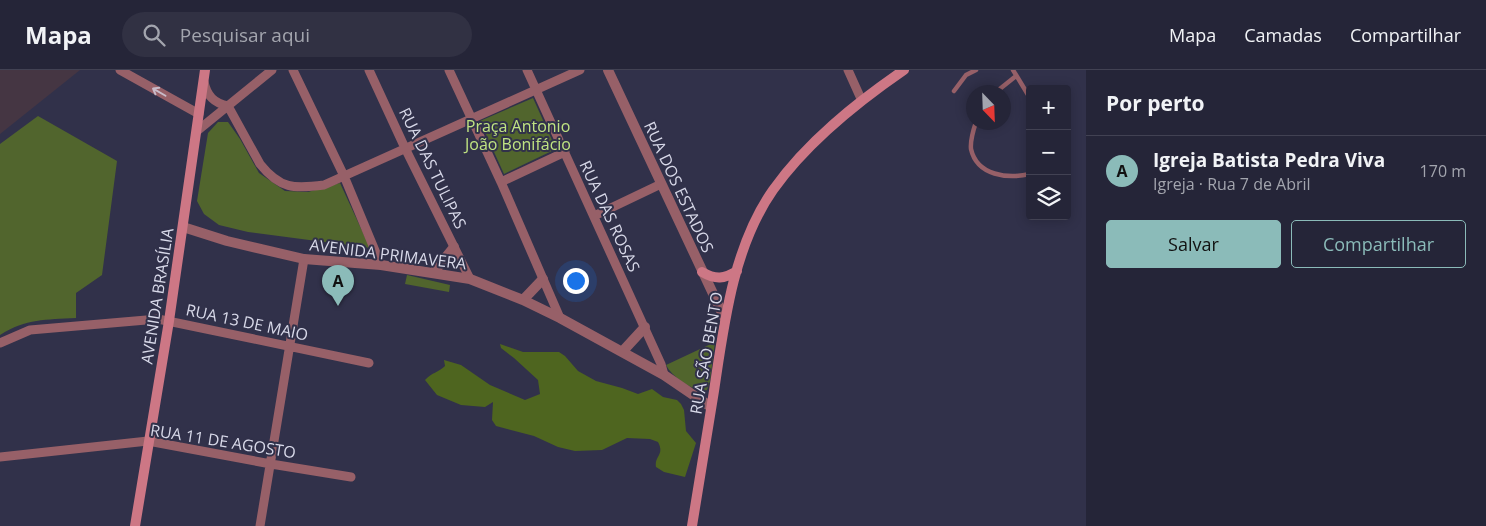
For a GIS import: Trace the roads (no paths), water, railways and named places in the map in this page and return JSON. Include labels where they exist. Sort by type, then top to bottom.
[{"type":"main road","name":"AVENIDA BRASÍLIA","points":[[135,526],[169,321],[205,70]]},
{"type":"main road","name":"RUA SÃO BENTO","points":[[692,526],[724,317],[754,222],[772,191],[831,126],[904,70]]},
{"type":"main road","points":[[702,272],[720,279],[737,271]]},
{"type":"street","points":[[120,70],[199,114]]},
{"type":"street","points":[[197,131],[272,70]]},
{"type":"street","points":[[293,70],[344,176],[381,265]]},
{"type":"street","name":"RUA DAS TULIPAS","points":[[369,70],[405,148],[470,279]]},
{"type":"street","points":[[449,70],[501,182],[560,318]]},
{"type":"street","name":"RUA DAS ROSAS","points":[[527,70],[662,364],[664,375]]},
{"type":"street","points":[[204,82],[206,93],[212,100],[228,106],[260,164],[273,179],[294,188],[324,185],[580,70]]},
{"type":"street","name":"RUA DOS ESTADOS","points":[[608,70],[724,317]]},
{"type":"street","points":[[848,70],[862,101]]},
{"type":"street","points":[[501,182],[564,152]]},
{"type":"street","points":[[594,216],[661,184]]},
{"type":"street","name":"AVENIDA PRIMAVERA","points":[[183,227],[227,241],[304,259],[381,265],[470,279],[523,300],[560,318],[664,375],[711,407]]},
{"type":"street","points":[[434,272],[454,247]]},
{"type":"street","points":[[260,526],[304,259]]},
{"type":"street","points":[[523,300],[543,279]]},
{"type":"street","name":"RUA 13 DE MAIO","points":[[0,343],[30,330],[158,319],[370,363]]},
{"type":"street","points":[[622,352],[645,327]]},
{"type":"street","name":"RUA 11 DE AGOSTO","points":[[0,457],[148,441],[351,477]]},
{"type":"lane","points":[[954,91],[966,75],[976,70]]},
{"type":"lane","points":[[1013,70],[1026,92]]},
{"type":"lane","points":[[1005,85],[1016,76]]},
{"type":"lane","points":[[974,130],[972,150],[978,162],[989,172],[1017,177],[1026,175]]},
{"type":"place","name":"Igreja Batista Pedra Viva","points":[[338,306]]},
{"type":"park label","name":"Praça Antonio João Bonifácio","points":[[518,135]]}]
